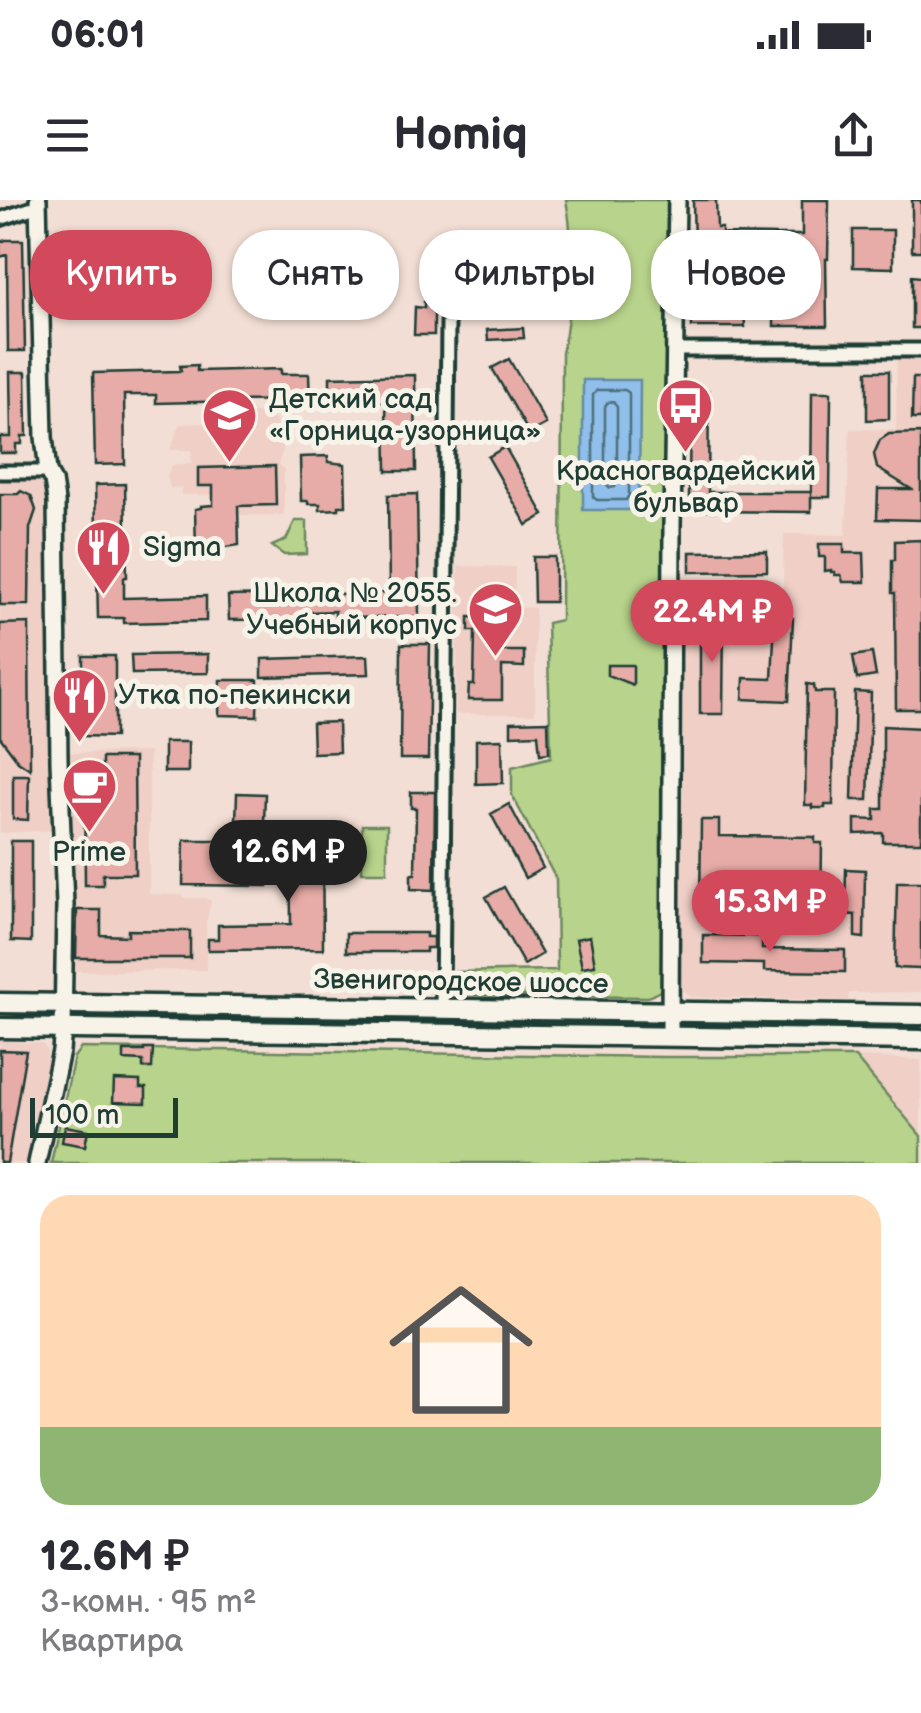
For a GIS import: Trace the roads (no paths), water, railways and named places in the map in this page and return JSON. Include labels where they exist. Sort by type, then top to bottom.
[{"type":"main road","name":"Звенигородское шоссе","points":[[0,1003],[921,1015]]},
{"type":"main road","name":"Звенигородское шоссе","points":[[0,1028],[921,1040]]},
{"type":"street","points":[[670,1037],[677,200]]},
{"type":"street","points":[[0,219],[38,203],[44,437],[56,501],[64,1005],[61,1051],[37,1163]]},
{"type":"street","points":[[442,1010],[448,322]]},
{"type":"street","points":[[676,350],[921,350]]},
{"type":"street","points":[[0,472],[48,472]]},
{"type":"water","points":[[583,380],[640,380],[639,510],[583,510]]},
{"type":"place","name":"Красногвардейский бульвар","points":[[686,454]]},
{"type":"place","name":"Детский сад «Горница-узорница»","points":[[230,464]]},
{"type":"place","name":"Sigma","points":[[104,596]]},
{"type":"place","name":"Школа № 2055. Учебный корпус","points":[[496,658]]},
{"type":"place","name":"Утка по-пекински","points":[[79,744]]},
{"type":"place","name":"Prime","points":[[89,835]]}]
